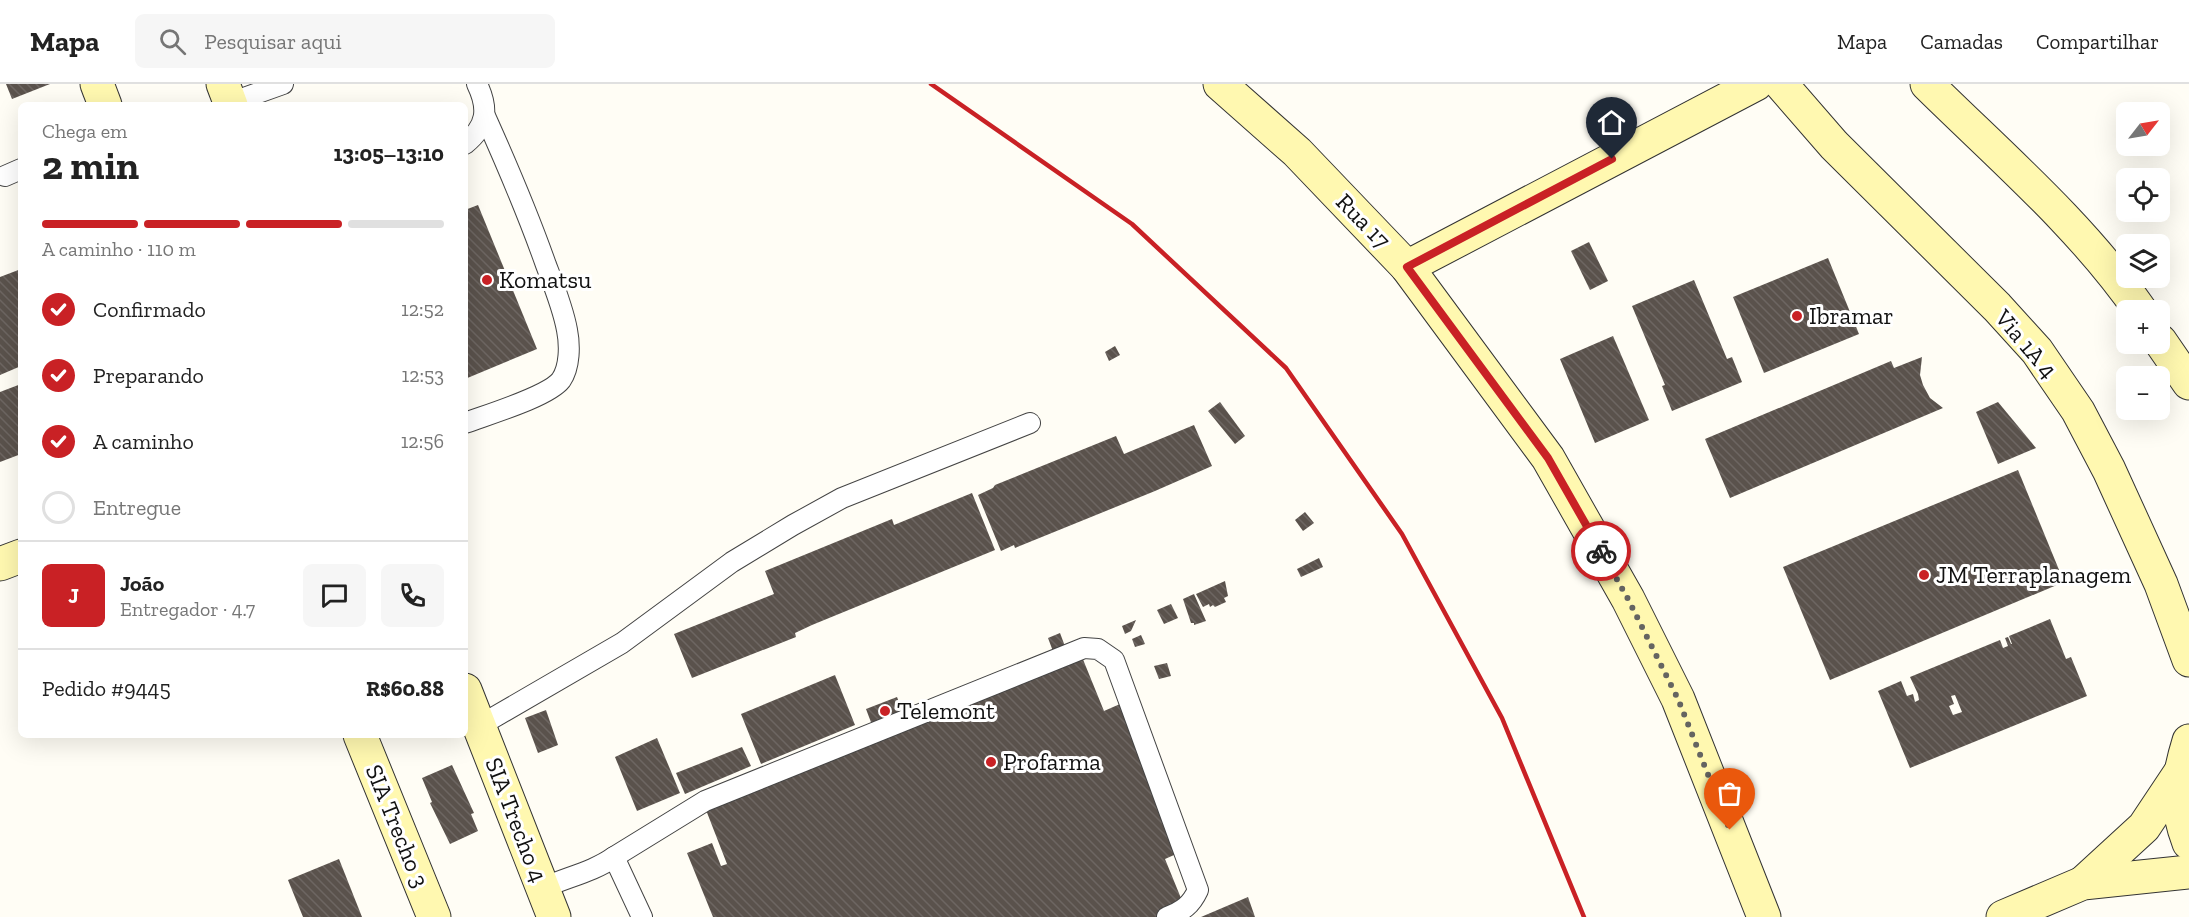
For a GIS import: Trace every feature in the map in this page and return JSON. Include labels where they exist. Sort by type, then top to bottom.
[{"type":"street","points":[[97,84],[104,102]]},
{"type":"street","name":"Rua 17","points":[[1220,84],[1297,152],[1407,267],[1548,458],[1628,599],[1678,699],[1764,917]]},
{"type":"street","points":[[1407,267],[1756,84]]},
{"type":"street","name":"Via 1A 4","points":[[1781,84],[1834,145],[1997,307],[2037,351],[2078,411],[2109,470],[2161,584],[2189,660]]},
{"type":"street","points":[[1927,84],[2049,204],[2118,279],[2132,300]]},
{"type":"street","points":[[2169,354],[2189,383]]},
{"type":"street","points":[[0,564],[18,557]]},
{"type":"street","name":"SIA Trecho 4","points":[[468,698],[548,902]]},
{"type":"street","name":"SIA Trecho 3","points":[[361,738],[434,917]]},
{"type":"street","points":[[2189,741],[2180,773],[2179,808],[2189,843]]},
{"type":"street","points":[[2083,883],[2144,827],[2180,773]]},
{"type":"street","points":[[2003,917],[2083,883],[2189,872]]},
{"type":"lane","points":[[228,97],[283,84]]},
{"type":"lane","points":[[468,422],[534,397],[548,389],[561,380],[568,354],[568,332],[560,302],[530,219],[485,116],[485,103],[477,84]]},
{"type":"lane","points":[[468,142],[474,137],[485,116]]},
{"type":"lane","points":[[479,726],[622,643],[732,562],[842,498],[1030,423]]},
{"type":"lane","points":[[548,902],[569,876],[599,868],[705,801],[1084,648],[1098,649],[1114,660],[1198,890],[1191,903],[1167,917]]},
{"type":"lane","points":[[614,858],[642,917]]},
{"type":"building","points":[[6,84],[50,84],[12,99]]},
{"type":"building","name":"Komatsu","points":[[478,205],[537,349],[468,378],[468,209]]},
{"type":"building","points":[[1589,242],[1608,281],[1590,290],[1571,251]]},
{"type":"building","name":"Ibramar","points":[[1828,258],[1859,334],[1764,373],[1733,297]]},
{"type":"building","points":[[18,270],[18,367],[0,375],[0,277]]},
{"type":"building","points":[[1694,280],[1727,359],[1732,357],[1742,382],[1672,411],[1662,386],[1665,385],[1632,306]]},
{"type":"building","points":[[1613,336],[1649,420],[1595,443],[1560,359]]},
{"type":"building","points":[[1115,346],[1120,355],[1109,361],[1105,352]]},
{"type":"building","points":[[1922,357],[1920,375],[1923,385],[1930,398],[1943,408],[1730,498],[1705,439],[1891,361],[1894,368]]},
{"type":"building","points":[[18,385],[18,455],[0,462],[0,392]]},
{"type":"building","points":[[1220,402],[1245,436],[1235,444],[1208,411]]},
{"type":"building","points":[[1998,402],[2036,448],[1998,464],[1976,412]]},
{"type":"building","points":[[1194,425],[1212,466],[1015,548],[1014,545],[1001,551],[978,495],[995,485],[1116,436],[1124,454]]},
{"type":"building","name":"JM Terraplanagem","points":[[2018,470],[2064,582],[1830,680],[1783,567]]},
{"type":"building","points":[[972,493],[995,550],[812,625],[795,633],[796,637],[692,678],[674,634],[774,594],[765,571],[892,519],[894,525]]},
{"type":"building","points":[[1305,512],[1314,523],[1303,531],[1295,520]]},
{"type":"building","points":[[1319,558],[1323,567],[1301,577],[1297,569]]},
{"type":"building","points":[[1225,581],[1228,596],[1224,598],[1226,602],[1215,607],[1213,605],[1210,607],[1209,604],[1203,607],[1196,594]]},
{"type":"building","points":[[1194,594],[1206,621],[1194,625],[1191,623],[1183,599]]},
{"type":"building","points":[[1171,604],[1178,618],[1164,624],[1157,610]]},
{"type":"building","points":[[2050,619],[2066,659],[2071,657],[2087,696],[1910,768],[1878,691],[1901,681],[1907,696],[1913,694],[1915,702],[1919,700],[1918,694],[1910,677],[2000,640],[2003,648],[2008,646],[2005,638],[2008,637],[2012,644],[2009,636]],"holes":[[[1955,695],[1962,712],[1953,715],[1949,706],[1954,704],[1951,696]]]},
{"type":"building","points":[[1136,620],[1131,631],[1125,634],[1122,626]]},
{"type":"building","points":[[1060,633],[1066,649],[1054,654],[1048,638]]},
{"type":"building","points":[[1141,635],[1145,644],[1135,647],[1132,639]]},
{"type":"building","name":"Profarma","points":[[1082,657],[1104,711],[1120,704],[1192,847],[1165,859],[1185,908],[1163,917],[713,917],[687,853],[712,843],[721,866],[727,864],[706,810]]},
{"type":"building","points":[[1167,663],[1171,676],[1159,679],[1154,666]]},
{"type":"building","points":[[835,675],[855,725],[761,764],[741,714]]},
{"type":"building","name":"Telemont","points":[[897,697],[903,713],[872,725],[866,709]]},
{"type":"building","points":[[546,710],[558,745],[538,753],[525,718]]},
{"type":"building","points":[[657,738],[680,793],[637,811],[615,757]]},
{"type":"building","points":[[742,747],[751,766],[685,794],[676,773]]},
{"type":"building","points":[[452,765],[474,813],[471,814],[478,831],[450,844],[430,803],[432,802],[422,778]]},
{"type":"building","points":[[339,859],[362,917],[303,917],[288,880]]},
{"type":"building","points":[[1248,897],[1255,917],[1201,917]]},
{"type":"railway","points":[[931,84],[1132,224],[1286,368],[1402,534],[1502,718],[1584,917]]},
{"type":"way so far","points":[[1601,551],[1678,699],[1730,830]]},
{"type":"place","name":"Komatsu","points":[[487,280]]},
{"type":"place","name":"Ibramar","points":[[1797,316]]},
{"type":"place","name":"JM Terraplanagem","points":[[1924,575]]},
{"type":"place","name":"Telemont","points":[[885,711]]},
{"type":"place","name":"Profarma","points":[[991,762]]},
{"type":"route","points":[[1601,551],[1548,458],[1407,267],[1612,159]]}]
